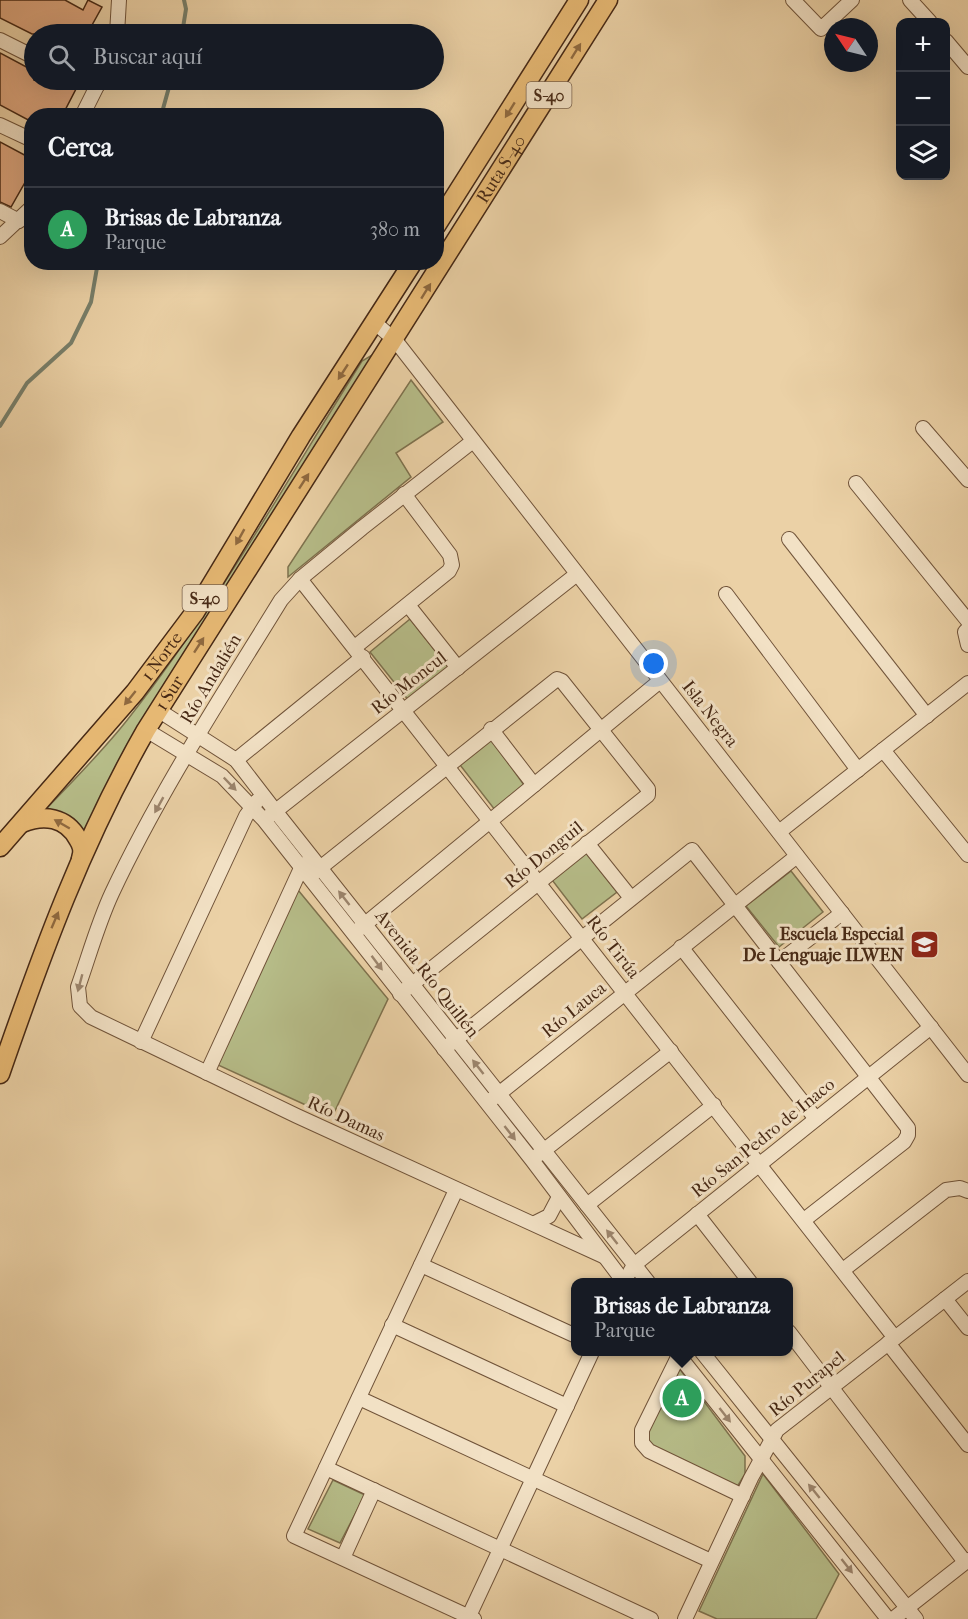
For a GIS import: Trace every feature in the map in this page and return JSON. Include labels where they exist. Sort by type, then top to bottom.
[{"type":"main road","name":"Ruta S-40","points":[[444,213],[579,0]]},
{"type":"main road","name":"Ruta S-40","points":[[444,262],[608,0]]},
{"type":"main road","name":"S-40","points":[[375,323],[408,270]]},
{"type":"main road","name":"Ruta S-40","points":[[395,340],[439,270]]},
{"type":"main road","name":"1 Norte","points":[[0,847],[135,692],[195,612],[301,436],[375,323]]},
{"type":"main road","name":"1 Sur","points":[[0,1074],[46,939],[110,797],[146,730],[395,340]]},
{"type":"main road","points":[[22,823],[43,817],[65,824],[81,845],[81,858]]},
{"type":"street","points":[[793,0],[821,29],[852,0]]},
{"type":"street","points":[[910,0],[926,18]]},
{"type":"street","points":[[115,2],[116,24]]},
{"type":"street","points":[[0,40],[24,52]]},
{"type":"street","points":[[950,47],[968,67]]},
{"type":"street","points":[[86,108],[95,90]]},
{"type":"street","points":[[0,125],[24,136]]},
{"type":"street","points":[[0,211],[19,221]]},
{"type":"street","points":[[0,237],[24,216]]},
{"type":"street","name":"Isla Negra","points":[[375,323],[395,340],[968,1075]]},
{"type":"street","points":[[923,428],[968,480]]},
{"type":"street","name":"Río Andalién","points":[[80,1006],[78,987],[111,895],[187,754],[281,600],[300,579],[473,441]]},
{"type":"street","points":[[856,483],[968,621]]},
{"type":"street","points":[[236,759],[449,571],[452,565],[450,555],[404,494]]},
{"type":"street","points":[[789,539],[927,716]]},
{"type":"street","name":"Río Moncul","points":[[270,816],[577,574]]},
{"type":"street","name":"Río Tirúa","points":[[300,579],[843,1270],[968,1445]]},
{"type":"street","points":[[726,594],[858,770]]},
{"type":"street","points":[[408,605],[458,668]]},
{"type":"street","points":[[968,628],[965,632],[968,645]]},
{"type":"street","points":[[207,1073],[311,867],[556,679],[562,681],[602,730]]},
{"type":"street","points":[[360,929],[660,681]]},
{"type":"street","points":[[778,832],[968,683]]},
{"type":"street","name":"Avenida Río Quillén","points":[[158,710],[236,759],[264,794],[270,816]]},
{"type":"street","points":[[491,729],[534,785]]},
{"type":"street","name":"Avenida Río Quillén","points":[[146,730],[222,776],[252,806],[270,816],[360,929],[412,984],[645,1278]]},
{"type":"street","name":"Río Donguil","points":[[400,994],[648,795],[648,789],[602,730]]},
{"type":"street","points":[[883,750],[968,855]]},
{"type":"street","points":[[141,1042],[252,806],[264,794]]},
{"type":"street","points":[[587,843],[631,898]]},
{"type":"street","points":[[444,1048],[692,850],[908,1128],[907,1139],[804,1220]]},
{"type":"street","name":"Río Lauca","points":[[487,1103],[797,856]]},
{"type":"street","points":[[779,962],[842,913]]},
{"type":"street","name":"Avenida Río Quillén","points":[[360,929],[400,994],[532,1160],[621,1278]]},
{"type":"street","points":[[681,947],[816,1119]]},
{"type":"street","name":"Río Damas","points":[[80,1006],[91,1017],[141,1042],[456,1190],[535,1223],[603,1256]]},
{"type":"street","name":"Río San Pedro de Inaco","points":[[626,1278],[634,1265],[931,1027]]},
{"type":"street","points":[[532,1160],[671,1051]]},
{"type":"street","points":[[587,1205],[714,1105]]},
{"type":"street","points":[[843,1270],[946,1190],[955,1188],[968,1191]]},
{"type":"street","points":[[456,1190],[294,1536],[471,1618],[500,1549],[590,1356]]},
{"type":"street","points":[[535,1223],[549,1216],[559,1197]]},
{"type":"street","points":[[697,1214],[747,1278]]},
{"type":"street","points":[[421,1264],[571,1334]]},
{"type":"street","name":"Río Purapel","points":[[685,1619],[771,1438],[777,1430],[968,1281]]},
{"type":"street","points":[[945,1299],[968,1328]]},
{"type":"street","points":[[392,1325],[567,1406]]},
{"type":"street","points":[[680,1356],[890,1619],[967,1561],[793,1337]]},
{"type":"street","points":[[677,1356],[642,1430],[642,1443],[649,1452],[743,1496]]},
{"type":"street","points":[[705,1356],[916,1619]]},
{"type":"street","points":[[358,1398],[711,1562]]},
{"type":"street","points":[[326,1468],[651,1619]]},
{"type":"street","points":[[343,1558],[374,1490]]},
{"type":"green space","points":[[374,354],[86,834],[75,822],[45,810],[108,743],[160,676],[250,543],[362,361]]},
{"type":"green space","points":[[411,380],[443,422],[396,453],[411,477],[288,577],[288,567]]},
{"type":"green space","points":[[410,619],[449,668],[409,701],[370,652]]},
{"type":"green space","points":[[489,736],[524,785],[495,810],[457,761]]},
{"type":"green space","points":[[583,849],[617,892],[582,919],[549,876]]},
{"type":"green space","points":[[791,871],[823,912],[779,947],[746,906]]},
{"type":"green space","points":[[298,890],[388,999],[332,1117],[218,1065]]},
{"type":"green space","points":[[679,1368],[745,1456],[745,1474],[737,1487],[654,1450],[646,1436]]},
{"type":"green space","points":[[763,1474],[839,1574],[816,1619],[717,1619],[699,1611]]},
{"type":"green space","points":[[333,1480],[365,1495],[340,1543],[308,1529]]},
{"type":"building","points":[[0,0],[65,0],[83,10],[88,0],[102,7],[93,24],[24,24],[24,30],[0,18]]},
{"type":"building","points":[[0,53],[24,66],[24,90],[75,90],[66,108],[24,108],[24,118],[0,105]]},
{"type":"building","points":[[0,142],[24,155],[24,184],[11,207],[0,202]]},
{"type":"waterway","points":[[184,0],[186,9],[184,24]]},
{"type":"waterway","points":[[163,108],[168,90]]},
{"type":"waterway","points":[[0,426],[27,383],[71,343],[91,302],[97,270]]},
{"type":"place","name":"Escuela Especial De Lenguaje ILWEN","points":[[925,944]]},
{"type":"place","name":"Brisas de Labranza","points":[[682,1398]]}]
